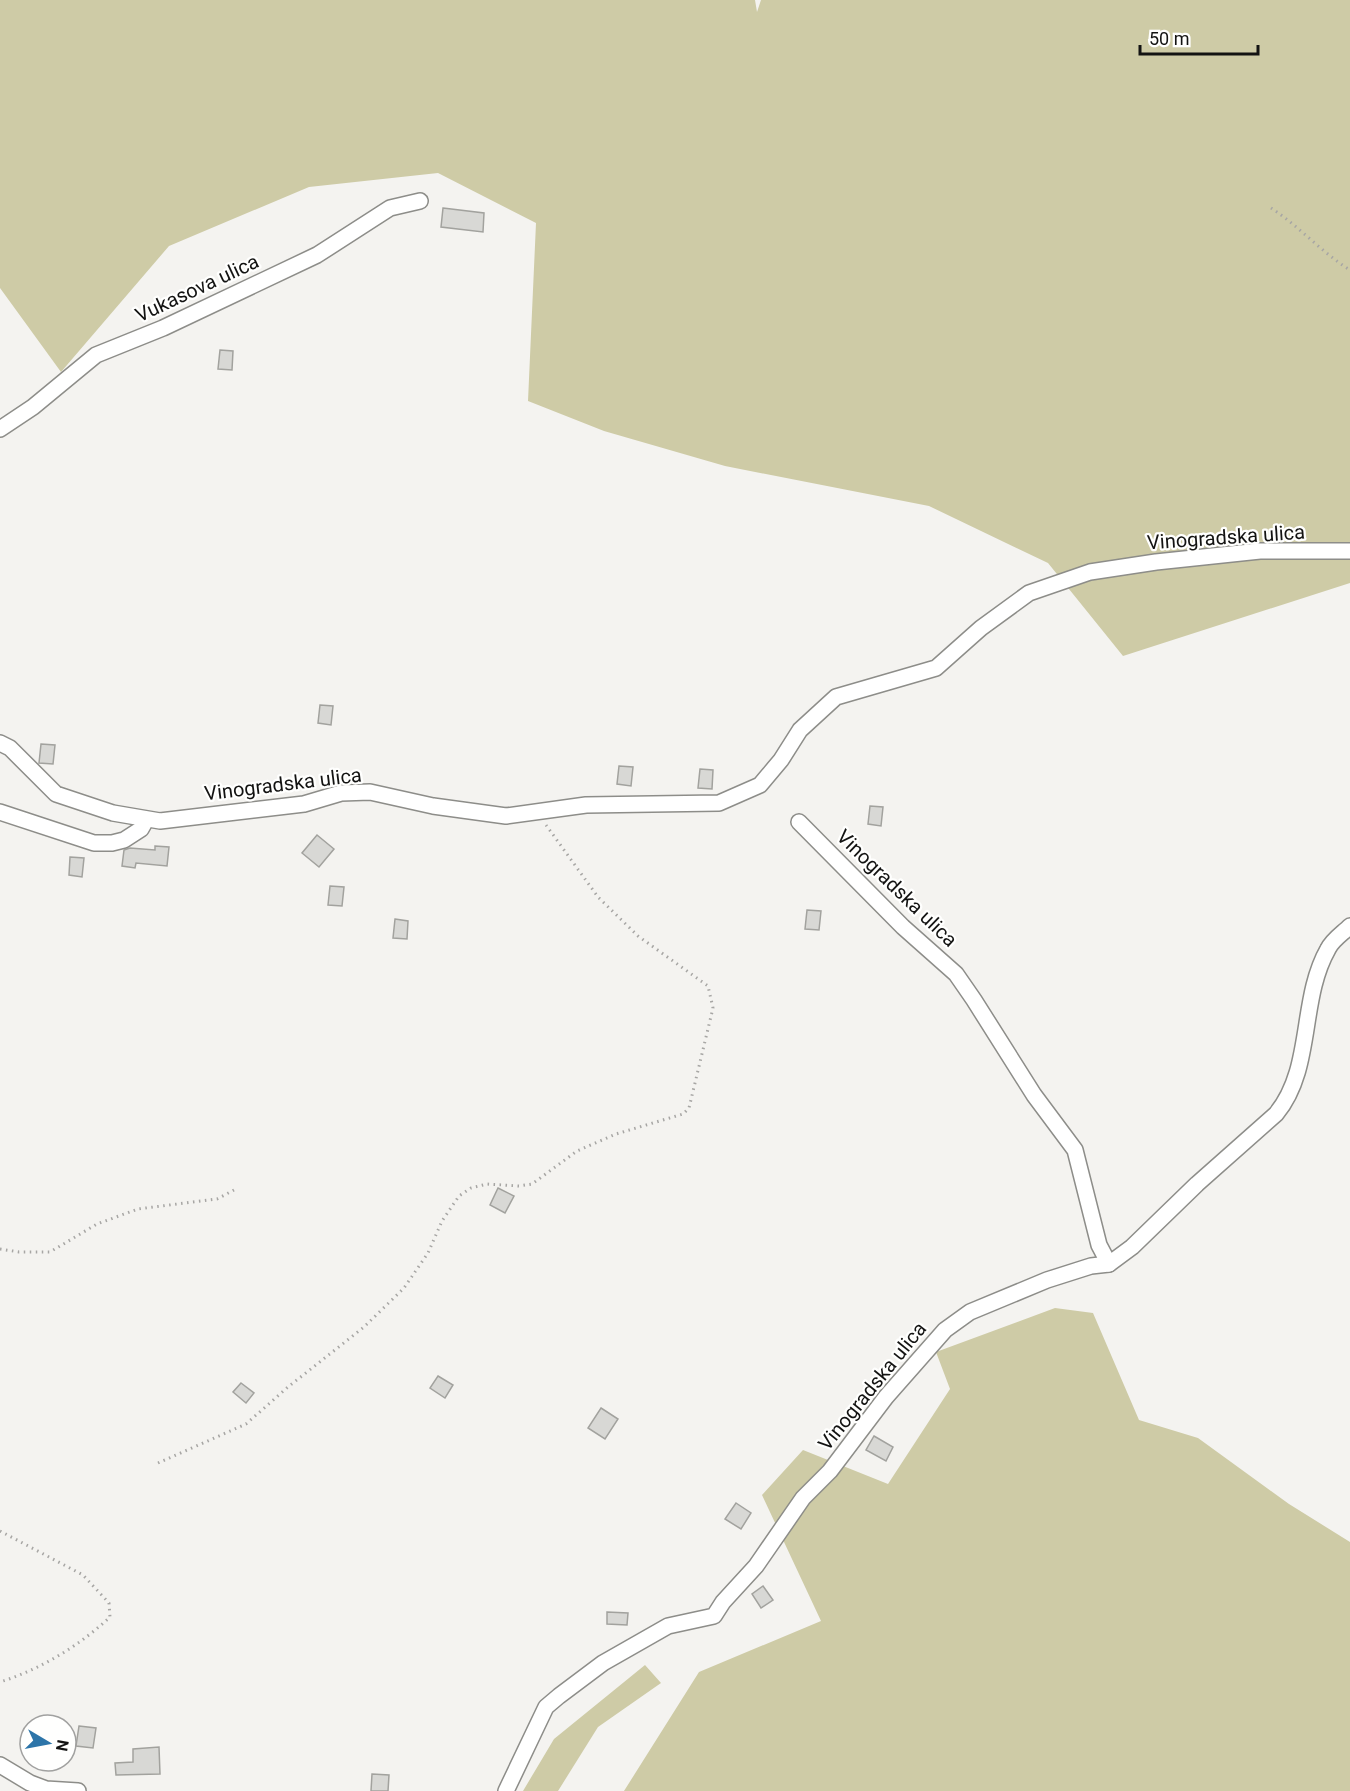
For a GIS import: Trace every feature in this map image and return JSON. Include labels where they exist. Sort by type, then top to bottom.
[{"type":"street","name":"Vukasova ulica","points":[[0,429],[33,407],[96,355],[163,328],[317,255],[390,208],[420,201]]},
{"type":"street","name":"Vinogradska ulica","points":[[0,743],[10,748],[56,794],[113,813],[146,820],[160,821],[304,804],[341,793],[370,792],[434,806],[506,816],[586,805],[719,803],[760,785],[781,760],[800,730],[836,697],[936,668],[981,628],[1029,593],[1090,572],[1156,562],[1260,551],[1350,551]]},
{"type":"street","points":[[0,812],[94,843],[124,840],[141,829],[146,820]]},
{"type":"street","name":"Vinogradska ulica","points":[[506,1791],[546,1707],[559,1696],[603,1663],[668,1626],[714,1616],[723,1602],[756,1566],[803,1498],[830,1471],[886,1397],[945,1330],[970,1312],[1047,1280],[1091,1266],[1109,1264],[1099,1245],[1075,1150],[1034,1095],[956,974],[903,927],[799,822]]},
{"type":"street","points":[[1109,1264],[1132,1247],[1197,1184],[1276,1114],[1287,1101],[1295,1083],[1318,969],[1329,947],[1350,926]]},
{"type":"street","points":[[0,1766],[46,1789],[78,1791]]},
{"type":"path","points":[[1271,208],[1290,220],[1334,260],[1350,270]]},
{"type":"path","points":[[158,1463],[246,1425],[288,1387],[364,1327],[404,1288],[428,1253],[442,1221],[459,1196],[471,1188],[487,1184],[519,1186],[531,1184],[577,1151],[616,1134],[683,1114],[689,1108],[713,1008],[708,986],[638,936],[598,897],[536,812]]},
{"type":"path","points":[[0,1249],[19,1252],[50,1252],[97,1224],[138,1209],[217,1199],[234,1190]]},
{"type":"path","points":[[0,1531],[83,1575],[109,1603],[110,1617],[89,1637],[48,1661],[0,1682]]},
{"type":"shaded area","points":[[0,0],[755,0],[757,12],[761,0],[1350,0],[1350,583],[1123,656],[1048,563],[929,506],[725,466],[604,431],[528,401],[536,223],[438,173],[309,187],[169,246],[61,372],[0,288]]},
{"type":"shaded area","points":[[1055,1308],[1093,1313],[1139,1420],[1198,1438],[1289,1504],[1350,1542],[1350,1791],[624,1791],[699,1672],[821,1621],[762,1495],[803,1450],[888,1484],[950,1389],[936,1352]]},
{"type":"shaded area","points":[[645,1665],[661,1683],[598,1727],[558,1791],[523,1791],[554,1739]]},
{"type":"building","points":[[443,208],[484,213],[483,232],[441,227]]},
{"type":"building","points":[[220,350],[233,351],[232,370],[218,369]]},
{"type":"building","points":[[320,705],[333,706],[331,725],[318,723]]},
{"type":"building","points":[[41,744],[55,745],[53,764],[39,763]]},
{"type":"building","points":[[619,766],[633,767],[631,786],[617,784]]},
{"type":"building","points":[[700,769],[713,770],[712,789],[698,788]]},
{"type":"building","points":[[870,806],[883,807],[881,826],[868,824]]},
{"type":"building","points":[[317,835],[334,849],[319,867],[302,853]]},
{"type":"building","points":[[155,846],[169,847],[167,866],[136,863],[135,868],[122,866],[124,850],[130,848],[155,850]]},
{"type":"building","points":[[70,857],[84,858],[82,877],[69,875]]},
{"type":"building","points":[[330,886],[344,887],[342,906],[328,905]]},
{"type":"building","points":[[807,910],[821,911],[819,930],[805,929]]},
{"type":"building","points":[[395,919],[408,921],[407,939],[393,938]]},
{"type":"building","points":[[498,1188],[514,1196],[505,1213],[490,1205]]},
{"type":"building","points":[[438,1376],[453,1385],[445,1398],[430,1388]]},
{"type":"building","points":[[241,1383],[254,1393],[246,1403],[233,1392]]},
{"type":"building","points":[[601,1408],[618,1419],[605,1439],[588,1428]]},
{"type":"building","points":[[874,1436],[893,1447],[886,1461],[866,1450]]},
{"type":"building","points":[[736,1503],[751,1513],[741,1529],[725,1519]]},
{"type":"building","points":[[763,1586],[773,1600],[761,1608],[752,1594]]},
{"type":"building","points":[[607,1612],[628,1613],[627,1625],[607,1624]]},
{"type":"building","points":[[79,1726],[96,1728],[93,1748],[78,1746]]},
{"type":"building","points":[[159,1747],[160,1774],[116,1775],[115,1763],[133,1762],[133,1749]]},
{"type":"building","points":[[372,1774],[389,1775],[388,1791],[371,1791]]}]
